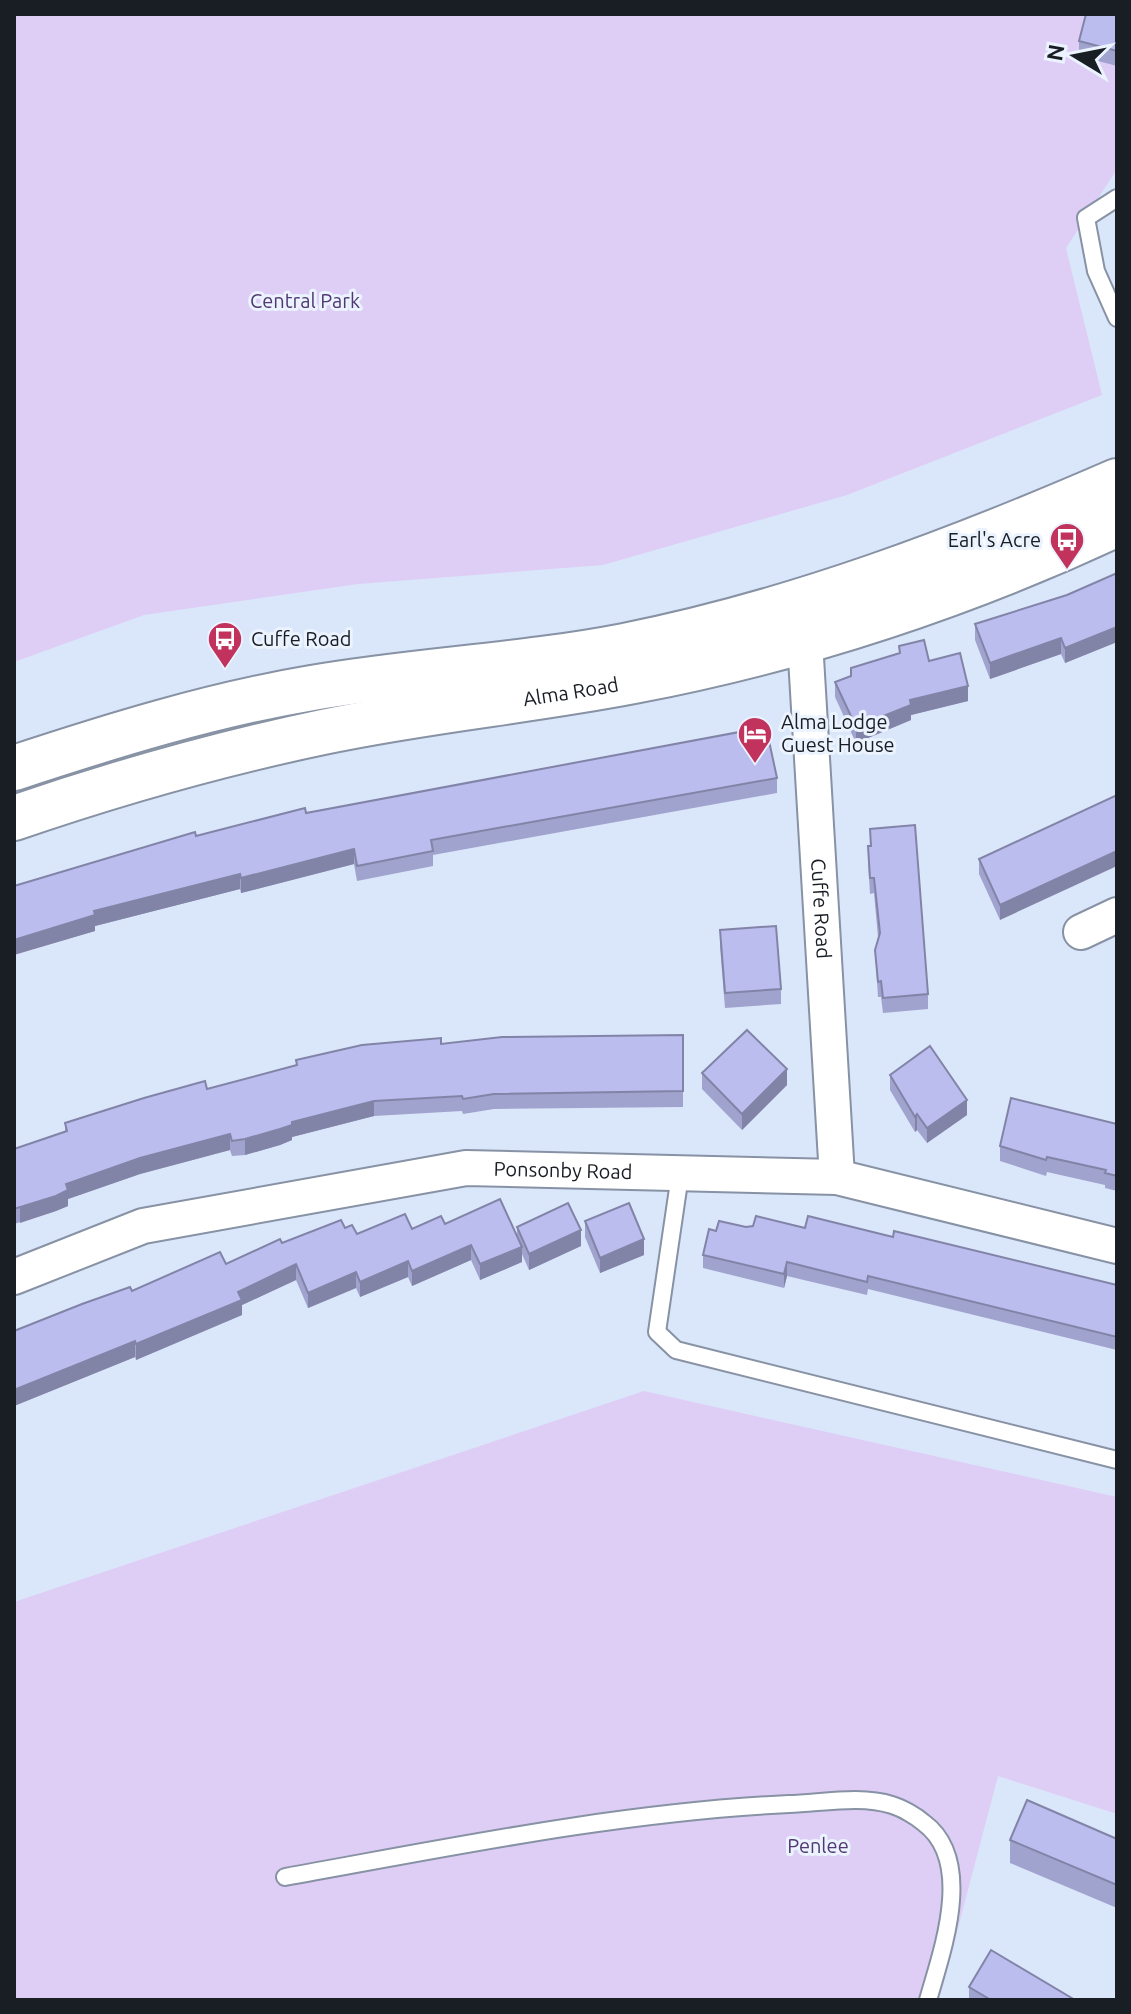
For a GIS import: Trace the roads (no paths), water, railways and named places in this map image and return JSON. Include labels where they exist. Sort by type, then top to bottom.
[{"type":"main road","name":"Alma Road","points":[[14,768],[114,735],[310,688],[624,646],[799,602],[915,565],[1117,481]]},
{"type":"main road","name":"Alma Road","points":[[14,818],[129,779],[324,732],[636,681],[805,641],[929,604],[1117,524]]},
{"type":"street","name":"Cuffe Road","points":[[805,641],[837,1177]]},
{"type":"street","points":[[1081,932],[1117,915]]},
{"type":"street","name":"Ponsonby Road","points":[[14,1277],[143,1226],[466,1168],[837,1177],[1117,1246]]},
{"type":"lane","points":[[1117,198],[1086,218],[1096,271],[1117,318]]},
{"type":"lane","points":[[680,1175],[657,1332],[676,1350],[1117,1460]]},
{"type":"lane","points":[[285,1877],[695,1808],[862,1801],[893,1805],[927,1824],[945,1853],[953,1892],[928,2000]]},
{"type":"place","name":"Earl's Acre","points":[[1067,571]]},
{"type":"place","name":"Cuffe Road","points":[[225,670]]},
{"type":"place","name":"Alma Lodge Guest House","points":[[755,765]]},
{"type":"park label","name":"Central Park","points":[[305,301]]},
{"type":"park label","name":"Penlee","points":[[818,1846]]}]
